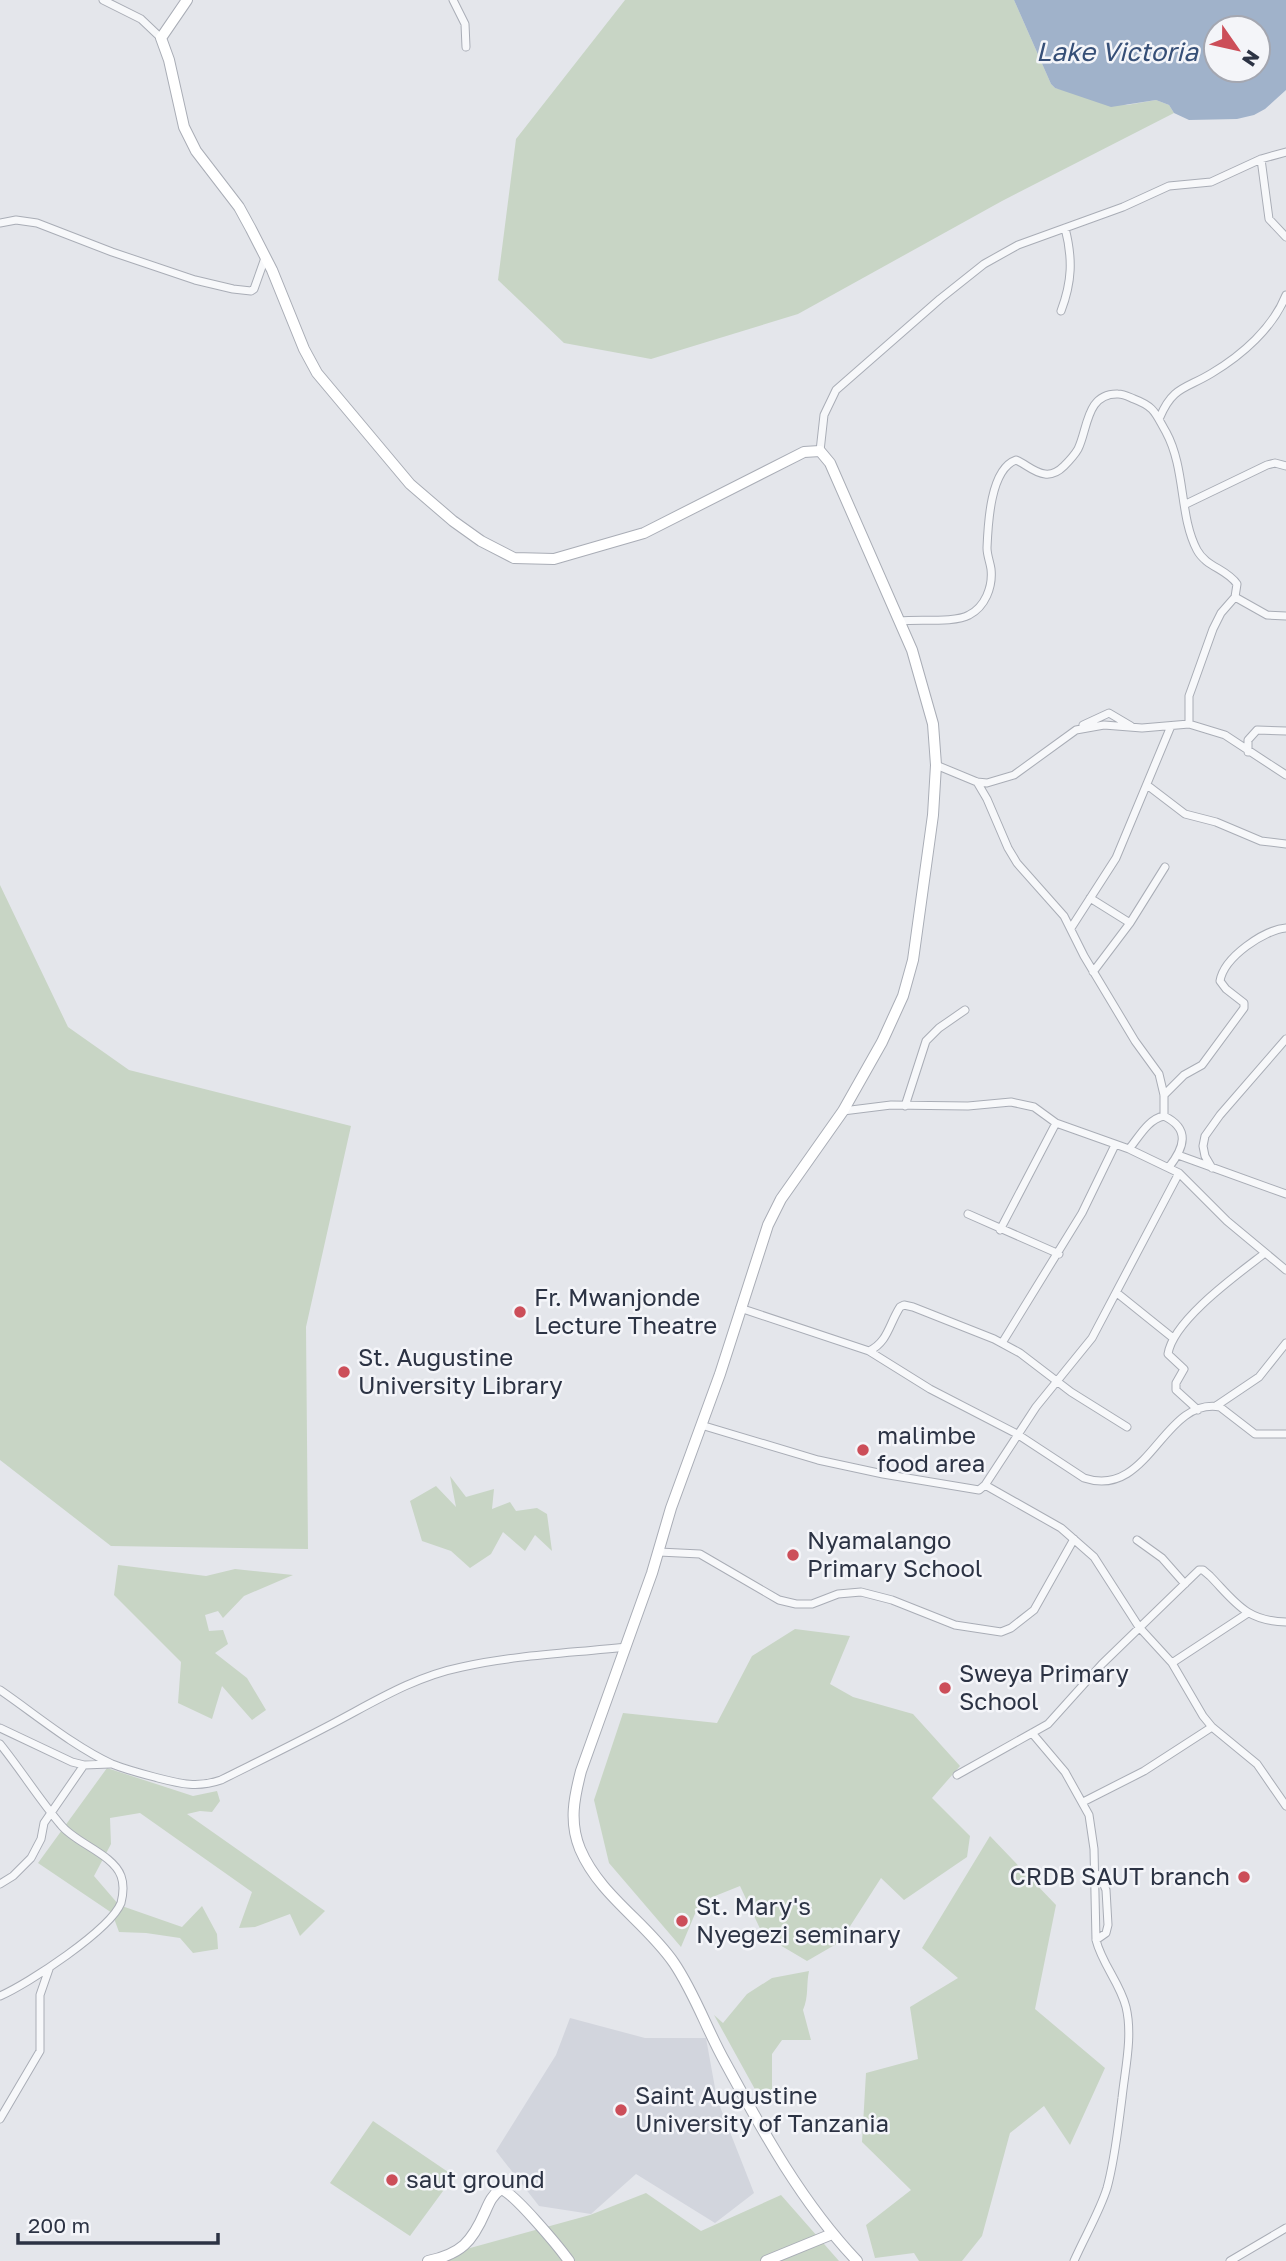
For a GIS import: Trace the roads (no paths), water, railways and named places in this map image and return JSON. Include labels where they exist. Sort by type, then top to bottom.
[{"type":"main road","points":[[187,0],[161,38],[169,60],[184,127],[196,151],[239,207],[265,257],[317,373],[411,484],[453,522],[481,541],[514,558],[554,559],[644,533],[804,452],[820,451],[830,463],[900,621],[917,666],[933,724],[936,765],[923,898],[908,979],[887,1033],[843,1111],[774,1210],[573,1799],[574,1825],[591,1871],[610,1896],[677,1968],[725,2063],[791,2176],[832,2234],[857,2261]]},
{"type":"main road","points":[[428,2261],[456,2252],[470,2242],[491,2198],[500,2189],[511,2194],[569,2261]]},
{"type":"main road","points":[[766,2261],[832,2234]]},
{"type":"street","points":[[103,0],[141,19],[161,38]]},
{"type":"street","points":[[453,0],[465,24],[466,47]]},
{"type":"street","points":[[820,451],[824,415],[830,400],[844,382],[965,277],[1003,252],[1133,203],[1169,186],[1211,183],[1261,159],[1285,153]]},
{"type":"street","points":[[1261,159],[1269,219],[1286,237]]},
{"type":"street","points":[[0,223],[16,220],[37,223],[111,252],[195,280],[233,289],[254,289],[265,257]]},
{"type":"street","points":[[1061,311],[1072,272],[1065,228]]},
{"type":"street","points":[[1160,417],[1167,401],[1175,392],[1221,367],[1264,331],[1286,295]]},
{"type":"street","points":[[900,621],[963,618],[978,610],[983,604],[991,575],[987,550],[998,477],[1016,460],[1042,474],[1054,473],[1062,468],[1077,450],[1093,407],[1106,397],[1124,395],[1150,407],[1160,417],[1175,450],[1196,548],[1209,563],[1236,580],[1238,587],[1236,597],[1221,613],[1213,629],[1189,696],[1189,724]]},
{"type":"street","points":[[1186,504],[1267,465],[1275,463],[1286,466]]},
{"type":"street","points":[[1182,487],[1201,496]]},
{"type":"street","points":[[1236,597],[1267,615],[1286,616]]},
{"type":"street","points":[[936,765],[977,782],[998,781],[1014,775],[1076,730],[1109,713],[1131,727]]},
{"type":"street","points":[[1076,730],[1104,725],[1131,727],[1189,724],[1216,731],[1286,775]]},
{"type":"street","points":[[1071,928],[1116,858],[1171,726]]},
{"type":"street","points":[[1248,751],[1248,740],[1256,730],[1286,731]]},
{"type":"street","points":[[977,782],[1017,863],[1064,916],[1093,972],[1135,1041],[1159,1074],[1164,1095],[1164,1116]]},
{"type":"street","points":[[1147,785],[1185,814],[1216,822],[1261,841],[1286,844]]},
{"type":"street","points":[[1093,972],[1130,923],[1165,867]]},
{"type":"street","points":[[1090,898],[1130,923]]},
{"type":"street","points":[[1164,1095],[1184,1074],[1202,1065],[1244,1008],[1244,1003],[1220,981],[1222,973],[1237,954],[1269,931],[1286,928]]},
{"type":"street","points":[[905,1106],[926,1041],[965,1010]]},
{"type":"street","points":[[1212,1168],[1205,1156],[1205,1136],[1286,1038]]},
{"type":"street","points":[[843,1111],[876,1107],[968,1106],[1011,1102],[1034,1107],[1056,1123],[1129,1149],[1179,1173],[1227,1221],[1286,1270]]},
{"type":"street","points":[[1129,1149],[1156,1117],[1164,1116],[1178,1125],[1182,1136],[1178,1155],[1169,1167]]},
{"type":"street","points":[[1000,1230],[1056,1123]]},
{"type":"street","points":[[1002,1343],[1059,1254],[1092,1195],[1115,1145]]},
{"type":"street","points":[[1178,1155],[1286,1194]]},
{"type":"street","points":[[702,1425],[797,1454],[883,1474],[979,1490],[1056,1380],[1092,1338],[1179,1173]]},
{"type":"street","points":[[968,1214],[1059,1254]]},
{"type":"street","points":[[1198,1410],[1176,1390],[1176,1383],[1184,1369],[1168,1354],[1173,1338],[1203,1303],[1265,1253]]},
{"type":"street","points":[[1117,1293],[1173,1338]]},
{"type":"street","points":[[869,1351],[884,1340],[895,1314],[904,1305],[952,1321],[1002,1343],[1127,1427]]},
{"type":"street","points":[[740,1308],[869,1351],[930,1389],[1017,1434],[1084,1478],[1096,1482],[1109,1482],[1122,1477],[1144,1461],[1176,1424],[1198,1410],[1216,1406],[1259,1377],[1286,1343]]},
{"type":"street","points":[[1216,1406],[1255,1434],[1284,1432]]},
{"type":"street","points":[[985,1485],[1041,1516],[1074,1539],[1100,1564],[1139,1627],[1172,1663],[1212,1727],[1257,1764],[1286,1806]]},
{"type":"street","points":[[659,1552],[700,1554],[779,1600],[796,1604],[812,1604],[838,1594],[861,1592],[892,1600],[955,1625],[1001,1632],[1034,1611],[1074,1539]]},
{"type":"street","points":[[1137,1540],[1162,1558],[1185,1584]]},
{"type":"street","points":[[957,1775],[1048,1724],[1139,1627],[1199,1570],[1203,1570],[1248,1613],[1266,1621],[1286,1622]]},
{"type":"street","points":[[1172,1663],[1248,1613]]},
{"type":"street","points":[[0,1690],[111,1763],[170,1782],[205,1786],[283,1749],[386,1693],[429,1677],[485,1663],[626,1647]]},
{"type":"street","points":[[1044,1747],[1048,1724]]},
{"type":"street","points":[[1083,1802],[1144,1771],[1212,1727]]},
{"type":"street","points":[[0,1728],[72,1762],[84,1765],[111,1763]]},
{"type":"street","points":[[1032,1733],[1065,1772],[1083,1802],[1093,1830],[1096,1940],[1098,1950],[1122,1993],[1129,2031],[1114,2157],[1106,2190],[1074,2261]]},
{"type":"street","points":[[0,1744],[63,1828],[104,1857],[120,1873],[123,1893],[120,1905],[107,1921],[50,1968],[0,1996]]},
{"type":"street","points":[[0,1884],[32,1858],[41,1839],[44,1823],[84,1765]]},
{"type":"street","points":[[1093,1871],[1104,1884],[1107,1930],[1096,1940]]},
{"type":"street","points":[[1094,1925],[1105,1908]]},
{"type":"street","points":[[0,2119],[40,2051],[40,1995],[50,1968]]},
{"type":"street","points":[[1230,2261],[1286,2228]]},
{"type":"water","name":"Lake Victoria","points":[[1014,0],[1286,0],[1286,90],[1254,115],[1237,119],[1189,120],[1174,113],[1169,105],[1156,100],[1111,107],[1055,88]]},
{"type":"place","name":"Fr. Mwanjonde Lecture Theatre","points":[[520,1312]]},
{"type":"place","name":"St. Augustine University Library","points":[[344,1372]]},
{"type":"place","name":"malimbe food area","points":[[863,1450]]},
{"type":"place","name":"Nyamalango Primary School","points":[[793,1555]]},
{"type":"place","name":"Sweya Primary School","points":[[945,1688]]},
{"type":"place","name":"CRDB SAUT branch","points":[[1244,1877]]},
{"type":"place","name":"St. Mary's Nyegezi seminary","points":[[682,1921]]},
{"type":"place","name":"Saint Augustine University of Tanzania","points":[[621,2110]]},
{"type":"place","name":"saut ground","points":[[392,2180]]}]
